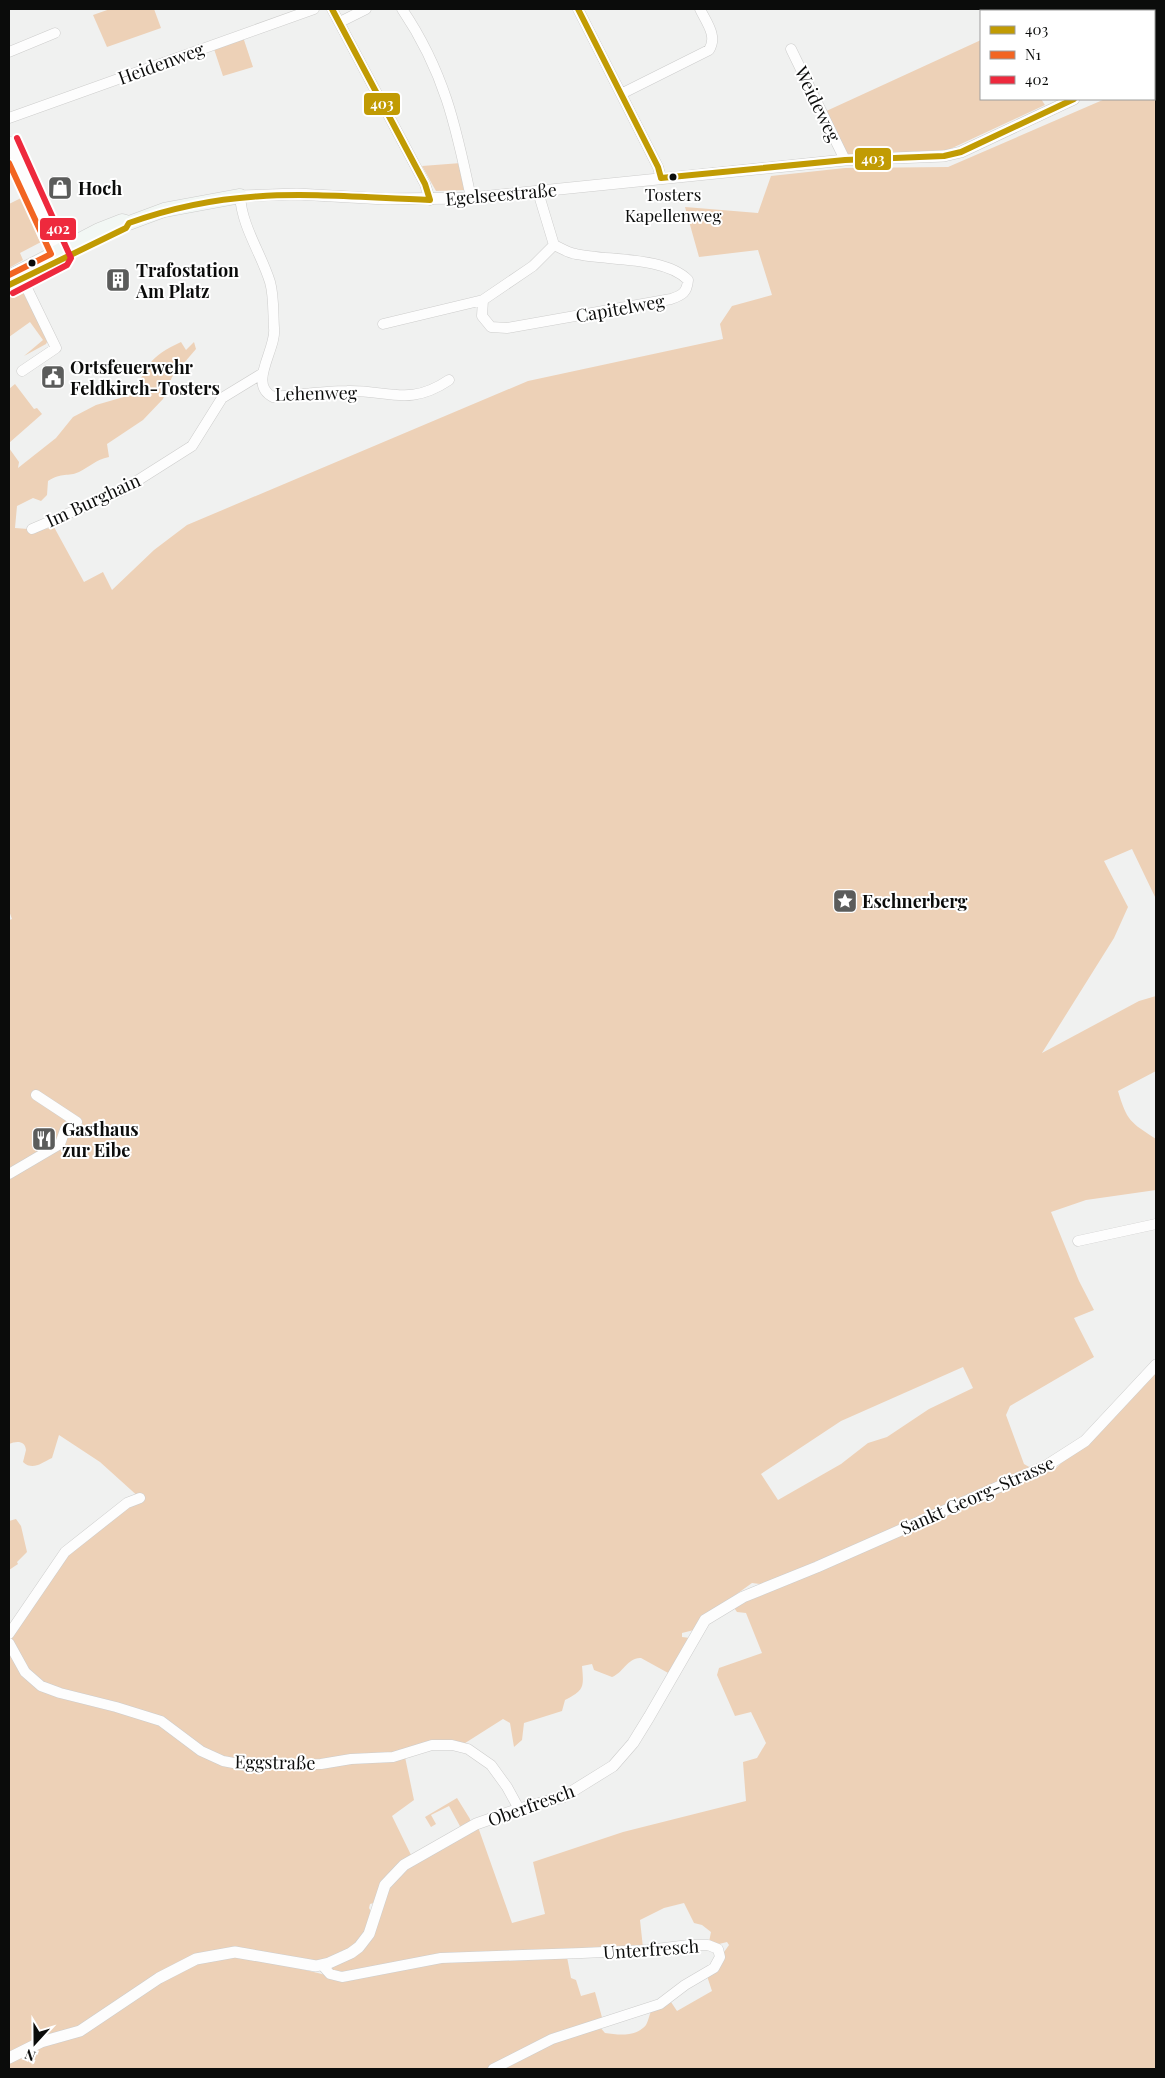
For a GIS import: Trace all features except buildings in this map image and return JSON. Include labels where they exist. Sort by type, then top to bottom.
[{"type":"main road","name":"Egelseestraße","points":[[9,285],[16,276],[126,228],[129,222],[164,210],[240,196]]},
{"type":"street","name":"Heidenweg","points":[[9,118],[314,9]]},
{"type":"street","points":[[332,9],[425,184],[430,200]]},
{"type":"street","points":[[340,22],[366,9]]},
{"type":"street","points":[[402,9],[427,49],[443,84],[458,134],[471,198]]},
{"type":"street","points":[[578,9],[658,167],[661,178]]},
{"type":"street","points":[[621,94],[709,50],[713,40],[712,34],[700,9]]},
{"type":"street","points":[[9,52],[55,33]]},
{"type":"street","name":"Weideweg","points":[[791,49],[845,160]]},
{"type":"street","name":"Egelseestraße","points":[[240,196],[298,194],[430,200],[471,198],[845,160],[944,156],[961,152],[1072,100]]},
{"type":"street","points":[[9,145],[61,255]]},
{"type":"street","points":[[383,324],[483,300],[533,266],[554,245],[538,192]]},
{"type":"street","name":"Lehenweg","points":[[240,196],[241,211],[270,283],[275,333],[263,373],[262,384],[266,394],[273,397],[345,391],[415,396],[437,388],[449,380]]},
{"type":"street","name":"Capitelweg","points":[[483,300],[484,321],[492,327],[507,328],[671,299],[682,296],[687,289],[688,280],[682,274],[668,268],[622,259],[574,254],[554,245]]},
{"type":"street","points":[[16,276],[56,348],[22,371]]},
{"type":"street","name":"Im Burghain","points":[[32,529],[121,491],[192,446],[222,398],[263,373]]},
{"type":"street","points":[[9,1174],[60,1144],[65,1130],[77,1122],[36,1095]]},
{"type":"street","points":[[1078,1241],[1156,1224]]},
{"type":"street","name":"Sankt Georg-Strasse","points":[[770,1586],[1055,1461],[1085,1441],[1156,1365]]},
{"type":"street","points":[[9,1634],[65,1552],[127,1503],[140,1498]]},
{"type":"street","name":"Oberfresch","points":[[322,1965],[351,1953],[365,1941],[372,1928],[378,1900],[385,1886],[404,1866],[476,1824],[519,1809],[563,1797],[613,1766],[633,1743],[650,1718],[705,1620],[731,1602],[770,1586]]},
{"type":"street","name":"Eggstraße","points":[[9,1643],[25,1672],[41,1686],[161,1721],[200,1751],[223,1761],[244,1765],[321,1764],[351,1759],[393,1757],[432,1745],[452,1745],[468,1749],[490,1765],[504,1782],[519,1809]]},
{"type":"street","name":"Unterfresch","points":[[322,1965],[330,1974],[342,1977],[440,1958],[648,1950],[689,1945],[708,1945],[718,1949],[720,1953],[714,1968],[685,1985],[660,2004],[540,2044],[493,2069]]},
{"type":"street","points":[[9,2058],[41,2042],[74,2034],[89,2027],[159,1978],[196,1959],[235,1952],[300,1965],[322,1965]]},
{"type":"shaded area","points":[[110,9],[154,9],[161,28],[107,47],[93,15]]},
{"type":"shaded area","points":[[1156,9],[1156,60],[1155,10],[1124,10]]},
{"type":"shaded area","points":[[243,37],[253,67],[223,76],[213,46]]},
{"type":"shaded area","points":[[980,40],[980,100],[1042,100],[1045,105],[948,150],[842,155],[822,113]]},
{"type":"shaded area","points":[[1156,77],[1156,899],[1132,849],[1104,861],[1128,907],[1114,938],[1042,1053],[1139,1001],[1156,996],[1156,1071],[1118,1091],[1127,1115],[1140,1129],[1156,1139],[1156,1190],[1086,1200],[1051,1212],[1079,1281],[1094,1310],[1074,1318],[1094,1357],[1010,1406],[1006,1415],[1024,1464],[1031,1468],[769,1585],[752,1583],[702,1619],[694,1630],[682,1633],[682,1637],[690,1638],[670,1674],[641,1658],[636,1658],[612,1677],[594,1670],[592,1664],[582,1666],[583,1684],[579,1691],[565,1700],[562,1711],[524,1723],[522,1740],[514,1747],[510,1723],[503,1719],[462,1745],[431,1742],[404,1752],[398,1758],[405,1757],[414,1800],[392,1816],[412,1857],[386,1877],[374,1903],[370,1904],[369,1908],[373,1915],[369,1927],[355,1946],[330,1959],[317,1961],[304,1961],[235,1950],[205,1954],[177,1965],[160,1975],[158,1974],[87,2024],[28,2044],[30,2050],[82,2033],[184,1966],[218,1957],[253,1957],[342,1979],[441,1960],[567,1957],[571,1978],[576,1980],[581,1996],[595,1992],[603,2021],[540,2042],[489,2069],[9,2069],[9,1649],[25,1676],[34,1685],[52,1694],[146,1718],[165,1728],[194,1749],[215,1760],[248,1766],[283,1765],[280,1761],[243,1762],[213,1755],[195,1745],[168,1720],[70,1694],[42,1684],[26,1671],[16,1656],[11,1638],[13,1630],[67,1553],[128,1505],[141,1499],[100,1462],[59,1435],[52,1458],[34,1466],[23,1462],[26,1450],[24,1444],[17,1442],[9,1444],[9,920],[12,919],[9,911],[9,448],[19,462],[18,468],[56,438],[73,417],[96,405],[134,394],[151,362],[162,352],[181,342],[186,350],[194,342],[196,349],[172,377],[163,399],[143,420],[107,444],[109,457],[97,461],[79,472],[53,478],[48,481],[47,495],[41,501],[33,498],[17,506],[15,528],[28,529],[31,532],[54,527],[84,582],[103,572],[112,590],[154,550],[187,525],[528,381],[723,339],[720,324],[732,306],[772,295],[758,250],[699,257],[685,207],[758,213],[771,176],[845,168],[948,167],[1103,100],[1155,100]],"holes":[[[963,1367],[973,1388],[929,1409],[887,1437],[868,1443],[841,1464],[778,1500],[761,1474],[841,1421]]]},
{"type":"shaded area","points":[[461,163],[466,190],[436,191],[422,166]]},
{"type":"shaded area","points":[[21,198],[41,242],[20,253],[23,260],[9,268],[9,204]]},
{"type":"shaded area","points":[[21,289],[49,338],[46,344],[24,356],[43,340],[30,322],[9,337],[9,295]]},
{"type":"shaded area","points":[[15,384],[34,409],[37,408],[42,414],[9,443],[9,389]]},
{"type":"shaded area","points":[[1156,1373],[1156,2069],[496,2069],[516,2058],[599,2026],[605,2033],[621,2035],[637,2032],[646,2025],[653,2009],[669,1999],[677,2011],[712,1991],[707,1976],[729,1945],[727,1942],[719,1944],[709,1942],[711,1932],[702,1925],[694,1923],[684,1903],[664,1908],[640,1920],[643,1948],[499,1954],[336,1975],[331,1968],[353,1956],[397,1875],[478,1827],[512,1923],[545,1914],[533,1862],[623,1832],[746,1801],[743,1762],[757,1758],[766,1743],[751,1712],[735,1716],[717,1675],[719,1668],[762,1653],[746,1613],[737,1612],[732,1605],[939,1514],[1056,1468]]},
{"type":"shaded area","points":[[16,1519],[21,1526],[27,1552],[17,1562],[18,1564],[9,1570],[9,1521]]},
{"type":"shaded area","points":[[457,1798],[470,1819],[470,1823],[461,1828],[449,1806],[431,1815],[436,1824],[431,1827],[425,1817]]},
{"type":"transit line","name":"403","points":[[332,9],[425,184],[430,200]]},
{"type":"transit line","name":"403","points":[[578,9],[658,167],[661,178]]},
{"type":"transit line","name":"403","points":[[661,178],[845,160],[944,156],[961,152],[1072,100]]},
{"type":"transit line","name":"402","points":[[13,293],[67,265],[71,258],[17,138]]},
{"type":"transit line","name":"N1","points":[[9,163],[51,254],[9,275]]},
{"type":"transit line","name":"403","points":[[9,285],[126,228],[129,223],[206,202],[278,195],[430,200]]},
{"type":"place","name":"Tosters Kapellenweg","points":[[673,177]]},
{"type":"place","name":"Hoch","points":[[60,188]]},
{"type":"place","name":"Trafostation Am Platz","points":[[118,280]]},
{"type":"place","name":"Ortsfeuerwehr Feldkirch-Tosters","points":[[53,377]]},
{"type":"place","name":"Eschnerberg","points":[[845,901]]},
{"type":"place","name":"Gasthaus zur Eibe","points":[[44,1139]]}]
